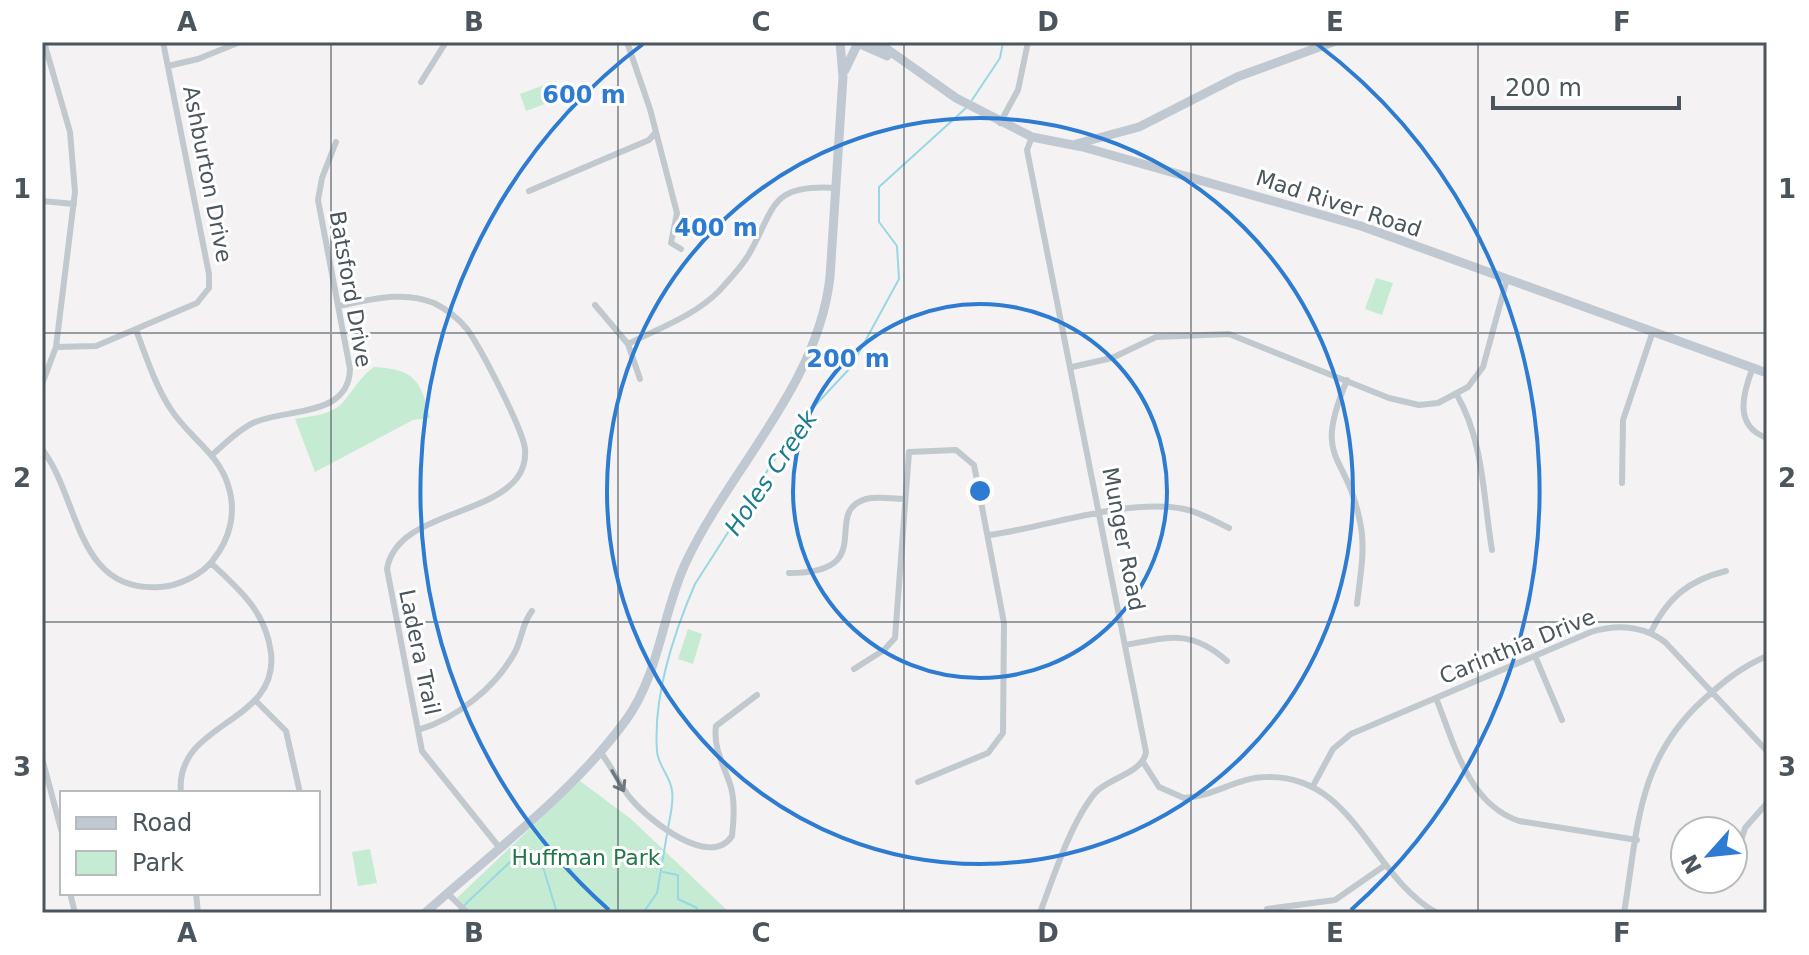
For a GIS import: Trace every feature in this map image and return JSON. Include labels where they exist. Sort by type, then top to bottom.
[{"type":"street","points":[[42,384],[56,347],[74,204],[70,132],[44,42]]},
{"type":"street","name":"Ashburton Drive","points":[[56,347],[96,346],[136,330],[197,303],[205,295],[210,282],[163,42]]},
{"type":"street","points":[[168,66],[198,59],[240,42]]},
{"type":"street","points":[[421,82],[446,42]]},
{"type":"street","points":[[627,42],[655,131],[677,219],[670,237],[675,248],[681,249]]},
{"type":"street","points":[[425,913],[563,791],[600,752],[642,694],[690,553],[743,472],[816,335],[828,298],[843,77],[842,42]]},
{"type":"street","name":"Mad River Road","points":[[842,42],[861,45],[905,64]]},
{"type":"street","name":"Mad River Road","points":[[877,42],[956,98],[1032,137],[1073,145],[1303,208],[1767,373]]},
{"type":"street","points":[[1000,123],[1018,90],[1028,42]]},
{"type":"street","points":[[1073,145],[1139,127],[1237,77],[1333,42]]},
{"type":"street","points":[[843,77],[861,45]]},
{"type":"street","points":[[529,191],[649,140],[655,131]]},
{"type":"street","name":"Munger Road","points":[[1032,137],[1027,150],[1101,514],[1146,752],[1143,762]]},
{"type":"street","name":"Batsford Drive","points":[[213,454],[255,423],[326,405],[342,393],[350,369],[318,200],[322,178],[336,142]]},
{"type":"street","points":[[628,344],[699,307],[717,293],[749,254],[765,217],[779,199],[804,188],[836,188]]},
{"type":"street","points":[[42,201],[74,204]]},
{"type":"street","points":[[1072,367],[1112,358],[1156,337],[1229,334],[1408,403],[1429,404],[1457,395],[1473,382],[1483,367],[1507,279]]},
{"type":"street","name":"Ladera Trail","points":[[338,306],[405,297],[429,301],[450,313],[472,336],[525,449],[522,468],[511,485],[410,535],[391,555],[388,585],[418,730],[429,763],[499,847]]},
{"type":"street","points":[[595,305],[628,344],[640,379]]},
{"type":"street","points":[[42,449],[62,485],[86,547],[110,573],[140,587],[162,587],[193,576],[211,563],[223,546],[232,513],[228,484],[213,454],[185,429],[169,407],[136,330]]},
{"type":"street","points":[[1622,483],[1623,420],[1653,331]]},
{"type":"street","points":[[1753,367],[1743,393],[1744,414],[1752,429],[1767,438]]},
{"type":"street","points":[[1347,380],[1335,409],[1330,434],[1332,455],[1353,495],[1361,525],[1357,604]]},
{"type":"street","points":[[1457,395],[1476,436],[1492,550]]},
{"type":"street","points":[[854,669],[884,650],[895,638],[909,452],[956,450],[967,456],[974,465],[989,535],[1005,636],[1003,733],[988,753],[918,782]]},
{"type":"street","points":[[789,573],[822,571],[838,561],[845,544],[848,517],[859,502],[875,498],[904,499]]},
{"type":"street","points":[[989,535],[1101,514],[1167,507],[1193,511],[1229,528]]},
{"type":"street","points":[[181,791],[182,766],[195,745],[257,702],[268,684],[272,665],[269,642],[251,600],[211,563]]},
{"type":"street","points":[[1726,571],[1694,581],[1675,594],[1651,632],[1680,655],[1767,751]]},
{"type":"street","points":[[418,730],[445,721],[501,673],[516,650],[532,611]]},
{"type":"street","name":"Carinthia Drive","points":[[1313,786],[1333,749],[1344,738],[1601,629],[1629,627],[1651,632]]},
{"type":"street","points":[[1125,645],[1183,637],[1211,646],[1227,661]]},
{"type":"street","points":[[1535,656],[1562,720]]},
{"type":"street","points":[[1624,913],[1647,783],[1659,751],[1676,726],[1713,691],[1741,669],[1767,656]]},
{"type":"street","points":[[600,752],[639,807],[664,826],[707,850],[730,841],[731,790],[718,752],[716,726],[757,695]]},
{"type":"street","points":[[1436,698],[1473,784],[1501,814],[1519,821],[1637,840]]},
{"type":"street","points":[[257,702],[286,731],[300,791]]},
{"type":"street","points":[[42,758],[60,826]]},
{"type":"street","points":[[1040,913],[1091,798],[1103,785],[1143,762],[1159,787],[1184,798],[1254,778],[1278,777],[1313,786],[1350,815],[1384,866],[1411,896],[1437,913]]},
{"type":"street","points":[[1749,823],[1767,803]]},
{"type":"street","points":[[1267,909],[1335,900],[1384,866]]},
{"type":"street","points":[[447,893],[468,913]]},
{"type":"green space","points":[[552,82],[558,99],[526,111],[520,94]]},
{"type":"green space","points":[[1376,278],[1393,283],[1382,315],[1365,309]]},
{"type":"green space","points":[[374,367],[398,370],[414,379],[423,394],[430,418],[413,420],[315,472],[295,419],[321,414],[339,406]]},
{"type":"green space","points":[[688,629],[702,634],[693,664],[678,659]]},
{"type":"green space","name":"Huffman Park","points":[[580,781],[631,819],[730,913],[472,913],[457,898]]},
{"type":"green space","points":[[370,849],[377,883],[358,886],[352,852]]},
{"type":"waterway","name":"Holes Creek","points":[[972,100],[1000,58],[1003,42]]},
{"type":"waterway","name":"Holes Creek","points":[[668,828],[672,795],[657,751],[658,709],[672,645],[695,584],[796,426],[851,367],[899,279],[897,246],[879,222],[879,187],[966,108]]},
{"type":"waterway","name":"Holes Creek","points":[[643,913],[657,893],[667,834]]},
{"type":"waterway","name":"Holes Creek","points":[[456,913],[510,862],[536,859],[543,867],[557,913]]},
{"type":"waterway","points":[[663,872],[678,875],[678,899],[697,908],[697,913]]}]
